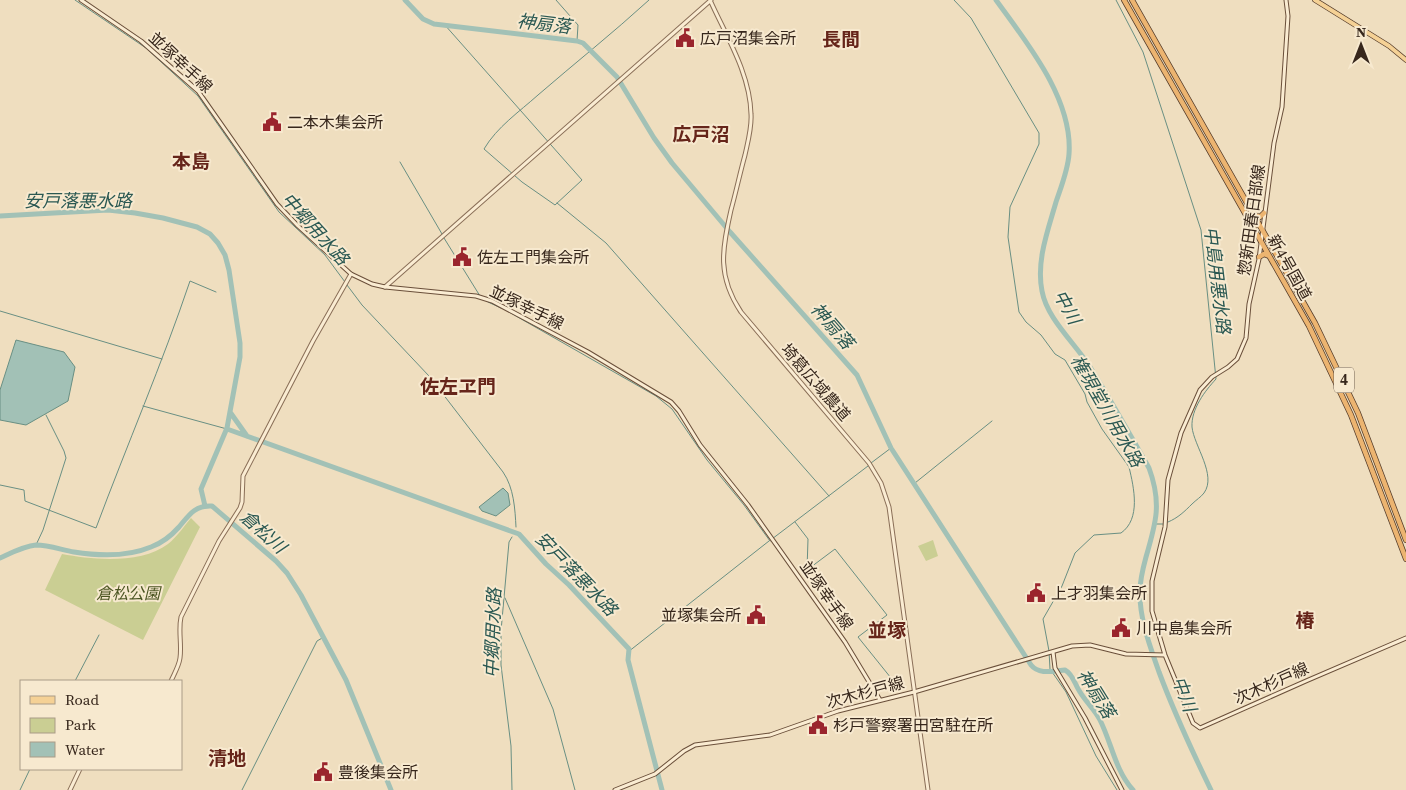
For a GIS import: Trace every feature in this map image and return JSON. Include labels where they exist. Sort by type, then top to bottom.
[{"type":"highway","name":"新4号国道","points":[[1124,0],[1309,326],[1341,392],[1406,559]]},
{"type":"highway","name":"新4号国道","points":[[1132,0],[1315,323],[1348,390],[1406,540]]},
{"type":"highway","points":[[1254,215],[1260,217],[1264,213]]},
{"type":"highway","points":[[1259,257],[1264,254],[1269,256]]},
{"type":"main road","name":"並塚幸手線","points":[[81,0],[142,41],[198,92],[277,204],[298,226],[351,274],[372,284],[385,287],[476,296],[492,301],[588,352],[667,399],[679,411],[700,445],[748,505],[845,642],[880,700]]},
{"type":"main road","points":[[385,287],[710,0]]},
{"type":"main road","name":"埼葛広域農道","points":[[710,0],[740,65],[748,87],[751,108],[748,141],[723,246],[727,286],[741,312],[869,463],[881,483],[889,507],[928,790]]},
{"type":"main road","name":"惣新田春日部線","points":[[1164,655],[1154,617],[1151,594],[1155,564],[1165,527],[1168,480],[1181,433],[1195,398],[1205,383],[1237,359],[1244,347],[1249,304],[1259,257],[1274,143],[1282,107],[1288,16],[1286,0]]},
{"type":"main road","points":[[1316,0],[1389,46],[1406,60]]},
{"type":"main road","points":[[171,680],[180,661],[179,629],[181,617],[219,541],[240,508],[243,476],[316,334],[351,274]]},
{"type":"main road","name":"次木杉戸線","points":[[1164,655],[1193,722],[1200,728],[1306,680],[1406,638]]},
{"type":"main road","points":[[1122,790],[1085,718],[1055,668],[1053,652],[1074,645],[1086,645],[1126,654],[1164,655]]},
{"type":"main road","name":"次木杉戸線","points":[[615,790],[655,774],[684,751],[695,745],[766,736],[832,714],[1053,652]]},
{"type":"main road","points":[[70,790],[80,770]]},
{"type":"green space","name":"倉松公園","points":[[191,518],[200,527],[143,640],[45,590],[62,554],[102,559],[131,558],[145,555],[168,544]]},
{"type":"green space","points":[[933,540],[938,556],[926,561],[918,546]]},
{"type":"water","points":[[16,340],[64,352],[75,367],[68,401],[26,425],[0,420],[0,390]]},
{"type":"water","points":[[503,488],[508,493],[510,505],[496,516],[482,511],[479,507]]},
{"type":"waterway","name":"中郷用水路","points":[[75,0],[146,48],[198,96],[279,212],[325,255],[345,282]]},
{"type":"waterway","name":"神扇落","points":[[405,0],[423,19],[434,24],[583,43],[617,77],[654,138],[672,163],[730,232],[857,375],[891,448],[1031,665],[1042,671],[1065,670],[1070,674],[1082,696],[1100,720],[1122,774],[1133,790]]},
{"type":"waterway","points":[[556,0],[578,25],[577,41]]},
{"type":"waterway","points":[[444,24],[582,180],[555,205],[522,182],[484,149],[509,120],[516,114],[523,108],[531,101],[552,83],[622,24],[649,0]]},
{"type":"waterway","name":"権現堂川用水路","points":[[954,0],[971,18],[1039,133],[1039,144],[1010,207],[1008,237],[1019,312],[1026,322],[1041,335],[1055,354],[1065,360],[1085,394],[1087,402],[1102,429],[1129,467],[1131,475],[1134,493],[1134,512],[1127,527],[1121,533],[1094,535],[1075,553],[1062,586],[1043,619],[1049,651],[1050,669],[1066,692],[1096,756],[1117,790]]},
{"type":"waterway","name":"中川","points":[[996,0],[1046,72],[1064,113],[1068,133],[1069,154],[1066,172],[1046,235],[1041,268],[1042,291],[1055,321],[1090,367],[1149,468],[1155,492],[1156,513],[1153,534],[1141,582],[1140,601],[1143,622],[1165,687],[1211,790]]},
{"type":"waterway","name":"中島用悪水路","points":[[1116,0],[1143,52],[1201,230],[1216,379],[1207,389],[1196,407],[1192,420],[1194,435],[1204,460],[1208,478],[1207,486],[1201,496],[1181,514],[1168,522]]},
{"type":"waterway","points":[[400,162],[442,234]]},
{"type":"waterway","points":[[557,203],[606,243],[829,496]]},
{"type":"waterway","name":"安戸落悪水路","points":[[0,216],[108,210],[135,213],[197,227],[210,234],[218,243],[225,255],[229,270],[240,343],[240,357],[227,428],[201,489],[205,506]]},
{"type":"waterway","points":[[444,238],[480,296]]},
{"type":"waterway","points":[[0,485],[24,490],[25,501],[96,528],[190,281],[216,292]]},
{"type":"waterway","name":"中郷用水路","points":[[347,285],[362,305],[429,376],[503,472],[512,492],[516,527]]},
{"type":"waterway","points":[[488,302],[501,308]]},
{"type":"waterway","points":[[0,311],[162,359]]},
{"type":"waterway","points":[[509,312],[656,396],[672,409],[707,460],[744,505],[770,541]]},
{"type":"waterway","points":[[143,406],[227,429]]},
{"type":"waterway","name":"安戸落悪水路","points":[[230,412],[247,436]]},
{"type":"waterway","points":[[36,545],[43,530],[66,458],[46,415]]},
{"type":"waterway","points":[[915,483],[992,421]]},
{"type":"waterway","name":"安戸落悪水路","points":[[227,429],[519,534],[629,649],[628,660],[662,790]]},
{"type":"waterway","points":[[871,463],[891,448]]},
{"type":"waterway","points":[[772,539],[868,466]]},
{"type":"waterway","name":"倉松川","points":[[0,558],[22,548],[36,545],[103,555],[132,553],[166,539],[197,509],[212,506],[276,561],[287,573],[301,595],[346,680],[391,790]]},
{"type":"waterway","points":[[795,522],[808,539],[807,570],[835,549],[887,615],[858,637],[891,678],[891,692]]},
{"type":"waterway","name":"中島用悪水路","points":[[1155,524],[1163,524]]},
{"type":"waterway","name":"中郷用水路","points":[[512,537],[509,542],[501,631],[501,665],[511,746],[512,790]]},
{"type":"waterway","points":[[628,652],[769,541]]},
{"type":"waterway","points":[[505,598],[553,709],[575,790]]},
{"type":"waterway","points":[[76,680],[99,635]]},
{"type":"waterway","points":[[242,790],[317,641],[324,637]]},
{"type":"waterway","points":[[20,790],[30,770]]},
{"type":"place","name":"広戸沼集会所","points":[[685,38]]},
{"type":"place","name":"二本木集会所","points":[[272,122]]},
{"type":"place","name":"佐左エ門集会所","points":[[462,257]]},
{"type":"place","name":"上才羽集会所","points":[[1036,593]]},
{"type":"place","name":"並塚集会所","points":[[756,615]]},
{"type":"place","name":"川中島集会所","points":[[1121,628]]},
{"type":"place","name":"杉戸警察署田宮駐在所","points":[[818,725]]},
{"type":"place","name":"豊後集会所","points":[[323,772]]},
{"type":"district","name":"長間","points":[[841,39]]},
{"type":"district","name":"広戸沼","points":[[701,134]]},
{"type":"district","name":"本島","points":[[191,161]]},
{"type":"district","name":"佐左ヱ門","points":[[458,386]]},
{"type":"district","name":"椿","points":[[1305,620]]},
{"type":"district","name":"並塚","points":[[887,630]]},
{"type":"district","name":"清地","points":[[227,758]]}]
